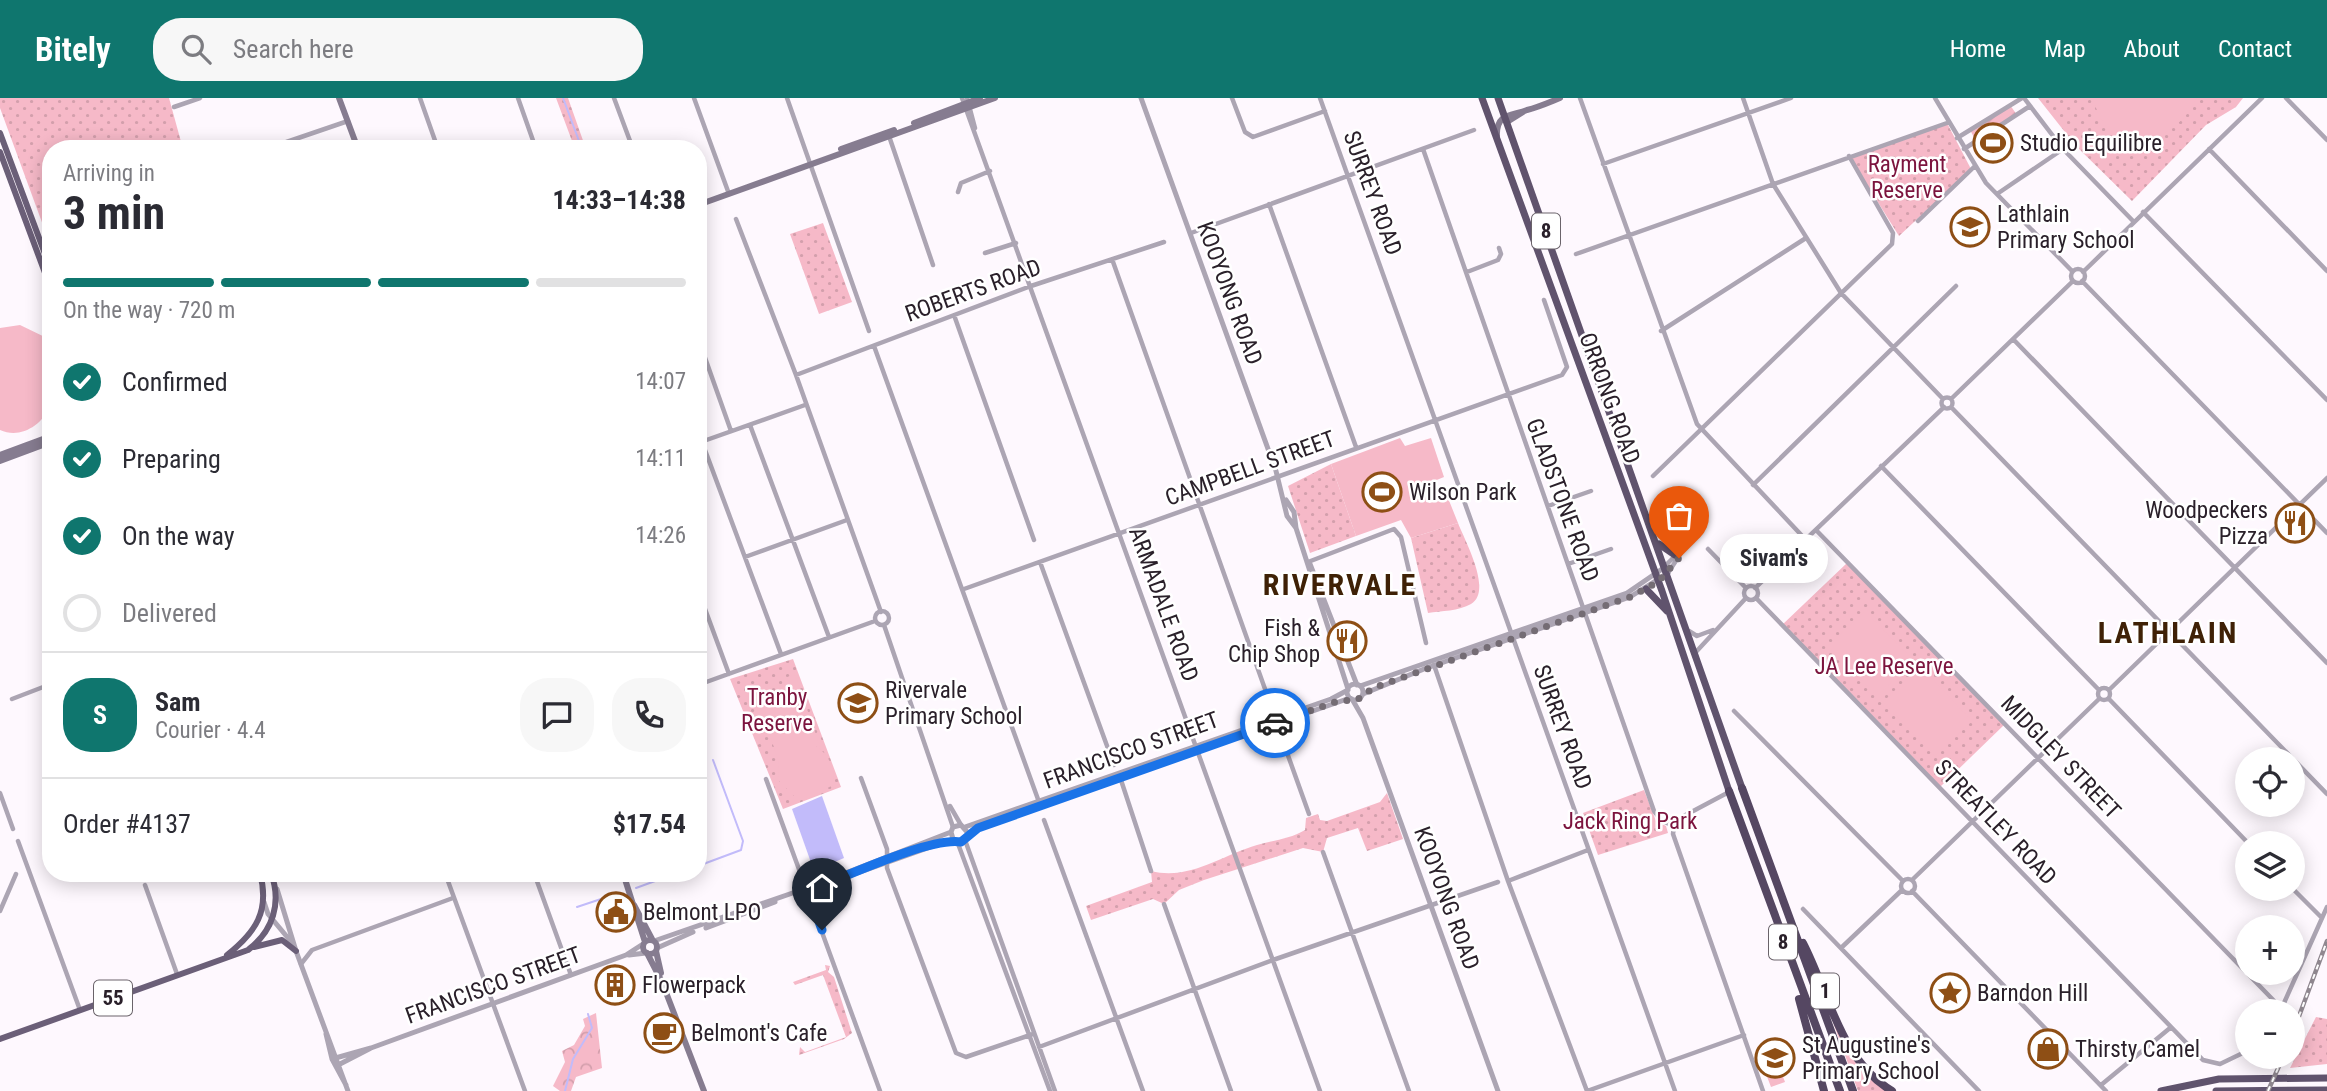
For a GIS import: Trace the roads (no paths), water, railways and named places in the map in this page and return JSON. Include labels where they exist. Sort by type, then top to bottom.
[{"type":"highway","name":"ORRONG ROAD","points":[[1482,98],[1670,614],[1727,794]]},
{"type":"highway","name":"ORRONG ROAD","points":[[1498,98],[1689,631],[1742,788]]},
{"type":"highway","points":[[1656,541],[1679,554]]},
{"type":"highway","points":[[1646,589],[1670,614]]},
{"type":"highway","name":"8","points":[[1742,788],[1853,1091]]},
{"type":"highway","name":"8","points":[[1727,794],[1840,1091]]},
{"type":"highway","name":"1","points":[[1790,918],[1850,1047],[1872,1075],[1892,1091]]},
{"type":"highway","points":[[1781,936],[1824,1091]]},
{"type":"highway","points":[[2161,1091],[2219,1079],[2327,1078]]},
{"type":"highway","points":[[2216,1091],[2324,1090]]},
{"type":"main road","points":[[339,98],[355,140]]},
{"type":"main road","points":[[707,200],[980,98]]},
{"type":"main road","points":[[966,103],[995,98]]},
{"type":"main road","points":[[1497,138],[1498,126],[1506,118],[1560,98]]},
{"type":"main road","points":[[0,133],[42,246]]},
{"type":"main road","points":[[0,152],[42,265]]},
{"type":"main road","points":[[0,455],[42,439]]},
{"type":"main road","points":[[0,461],[42,445]]},
{"type":"main road","name":"55","points":[[226,956],[253,933],[264,902],[261,882]]},
{"type":"main road","points":[[248,950],[264,936],[272,919],[276,901],[274,882]]},
{"type":"main road","points":[[626,882],[704,1091]]},
{"type":"main road","points":[[248,950],[282,940],[295,949]]},
{"type":"main road","points":[[651,944],[647,953],[662,982]]},
{"type":"main road","name":"55","points":[[0,1039],[248,950]]},
{"type":"street","points":[[174,107],[200,98]]},
{"type":"street","points":[[420,98],[435,140]]},
{"type":"street","points":[[518,98],[533,140]]},
{"type":"street","points":[[614,98],[630,140]]},
{"type":"street","points":[[694,98],[728,192]]},
{"type":"street","points":[[787,98],[869,331]]},
{"type":"street","name":"KOOYONG ROAD","points":[[1141,98],[1278,478],[1287,516],[1296,528],[1308,562],[1351,699],[1363,718],[1498,1091]]},
{"type":"street","points":[[1232,98],[1245,132],[1253,137],[1325,111]]},
{"type":"street","name":"SURREY ROAD","points":[[1320,98],[1675,1091]]},
{"type":"street","points":[[1580,98],[1661,331],[1700,430],[1806,540]]},
{"type":"street","points":[[1743,98],[1773,184],[1841,293],[1943,399],[1944,407]]},
{"type":"street","points":[[1603,164],[1791,98]]},
{"type":"street","points":[[1935,98],[1947,123],[1996,194],[2072,271],[2073,281]]},
{"type":"street","points":[[1957,138],[2023,98],[2063,149],[2134,222]]},
{"type":"street","points":[[2082,281],[2083,272],[2262,98]]},
{"type":"street","points":[[2286,98],[2327,140]]},
{"type":"street","name":"ARMADALE ROAD","points":[[966,103],[1320,1091]]},
{"type":"street","points":[[2010,105],[2017,115]]},
{"type":"street","points":[[1964,149],[2030,106]]},
{"type":"street","points":[[292,140],[348,121]]},
{"type":"street","points":[[1576,254],[1947,123]]},
{"type":"street","points":[[1970,130],[1976,141]]},
{"type":"street","points":[[1191,233],[1474,131]]},
{"type":"street","points":[[888,134],[933,265]]},
{"type":"street","name":"GLADSTONE ROAD","points":[[1423,149],[1654,811],[1662,821],[1674,826]]},
{"type":"street","points":[[1996,194],[2063,149]]},
{"type":"street","points":[[2209,149],[2327,271]]},
{"type":"street","points":[[1653,476],[1894,238],[1849,156]]},
{"type":"street","points":[[1918,221],[1975,166]]},
{"type":"street","points":[[958,192],[961,183],[990,171]]},
{"type":"street","points":[[1269,204],[1356,447]]},
{"type":"street","points":[[2143,212],[2327,400]]},
{"type":"street","points":[[736,219],[796,375],[881,612],[888,616],[884,625],[946,799],[954,835],[1053,1091]]},
{"type":"street","points":[[1661,331],[1806,238]]},
{"type":"street","name":"ROBERTS ROAD","points":[[796,375],[1031,286],[1164,242]]},
{"type":"street","points":[[985,253],[1016,243]]},
{"type":"street","points":[[1467,272],[1498,260],[1501,254],[1499,248]]},
{"type":"street","points":[[1112,259],[1270,703]]},
{"type":"street","points":[[2072,271],[2078,269],[2083,272]]},
{"type":"street","points":[[1943,399],[1951,399],[2073,281],[2082,281],[2327,533]]},
{"type":"street","points":[[1753,485],[1956,286]]},
{"type":"street","name":"CAMPBELL STREET","points":[[964,589],[1278,478],[1436,418],[1509,396],[1566,371],[1567,367],[1544,300]]},
{"type":"street","points":[[954,315],[1034,540]]},
{"type":"street","points":[[2013,339],[2327,663]]},
{"type":"street","points":[[874,346],[1040,804]]},
{"type":"street","points":[[707,363],[731,431]]},
{"type":"street","points":[[1951,399],[1951,407],[2327,794]]},
{"type":"street","points":[[707,440],[805,405]]},
{"type":"street","points":[[1746,588],[1755,588],[1944,407],[1951,407]]},
{"type":"street","points":[[750,425],[829,637]]},
{"type":"street","points":[[707,461],[781,654]]},
{"type":"street","points":[[1881,466],[2099,690],[2099,699]]},
{"type":"street","points":[[2099,690],[2109,690],[2327,478]]},
{"type":"street","points":[[1548,506],[1591,491]]},
{"type":"street","points":[[1359,686],[1434,663],[1646,589],[1693,541],[1694,534],[1671,511]]},
{"type":"street","points":[[745,557],[847,520]]},
{"type":"street","points":[[1308,562],[1394,529],[1401,537],[1426,643]]},
{"type":"street","name":"MIDGLEY STREET","points":[[1816,530],[2269,999]]},
{"type":"street","points":[[1568,564],[1611,549]]},
{"type":"street","points":[[1708,549],[1746,588],[1746,598]]},
{"type":"street","points":[[1040,562],[1114,765]]},
{"type":"street","name":"KOOYONG ROAD","points":[[1308,562],[1313,568],[1349,671],[1359,686],[1363,718]]},
{"type":"street","points":[[1584,611],[1657,578]]},
{"type":"street","points":[[1695,653],[1713,629],[1746,598],[1756,598],[1755,588]]},
{"type":"street","name":"STREATLEY ROAD","points":[[1756,598],[2203,1060],[2216,1065],[2235,1056]]},
{"type":"street","points":[[707,682],[875,621],[881,612]]},
{"type":"street","points":[[707,614],[729,674]]},
{"type":"street","points":[[875,621],[884,625]]},
{"type":"street","points":[[1689,631],[1697,635],[1713,629]]},
{"type":"street","points":[[1362,696],[1434,663]]},
{"type":"street","points":[[1434,663],[1508,881],[1587,1091],[1744,1035]]},
{"type":"street","name":"FRANCISCO STREET","points":[[968,833],[1040,804],[1275,720],[1359,686]]},
{"type":"street","points":[[12,699],[42,687]]},
{"type":"street","points":[[2109,690],[2109,699],[2236,831]]},
{"type":"street","name":"FRANCISCO STREET","points":[[1275,720],[1362,696]]},
{"type":"street","points":[[1902,880],[1912,880],[2099,699],[2109,699]]},
{"type":"street","points":[[1734,711],[1902,880],[1902,890],[1841,948]]},
{"type":"street","points":[[1275,720],[1309,814]]},
{"type":"street","points":[[1119,776],[1151,871]]},
{"type":"street","points":[[861,778],[887,860],[956,1053],[966,1057],[1031,1034]]},
{"type":"street","points":[[766,779],[880,1091]]},
{"type":"street","points":[[0,793],[13,829]]},
{"type":"street","points":[[1727,794],[1680,818],[1674,826],[1673,834],[1763,1091]]},
{"type":"street","points":[[946,799],[968,833],[965,840],[1053,1091]]},
{"type":"street","name":"FRANCISCO STREET","points":[[335,1058],[371,1048],[494,1004],[651,944],[887,860],[954,835],[963,826],[1040,804]]},
{"type":"street","points":[[1044,820],[1143,1091]]},
{"type":"street","points":[[954,835],[965,840]]},
{"type":"street","points":[[18,841],[80,1010]]},
{"type":"street","points":[[1508,881],[1588,850]]},
{"type":"street","points":[[1323,852],[1409,1091]]},
{"type":"street","points":[[0,911],[16,874]]},
{"type":"street","points":[[1912,880],[1912,891]]},
{"type":"street","points":[[274,882],[295,949],[347,1088]]},
{"type":"street","points":[[448,882],[524,1091]]},
{"type":"street","points":[[537,882],[572,975]]},
{"type":"street","points":[[1039,1047],[1273,960],[1497,882]]},
{"type":"street","points":[[145,886],[177,974]]},
{"type":"street","points":[[1902,890],[1912,891],[2106,1091]]},
{"type":"street","points":[[301,964],[312,950],[453,898]]},
{"type":"street","points":[[2305,901],[2322,918]]},
{"type":"street","points":[[264,902],[272,919],[295,949]]},
{"type":"street","points":[[1164,904],[1231,1091]]},
{"type":"street","points":[[2285,999],[2327,907]]},
{"type":"street","points":[[1803,909],[1979,1091]]},
{"type":"street","name":"FRANCISCO STREET","points":[[626,955],[647,953]]},
{"type":"street","points":[[2101,1085],[2170,1028]]},
{"type":"street","name":"FRANCISCO STREET","points":[[338,1065],[371,1048]]},
{"type":"waterway","points":[[563,98],[579,140]]},
{"type":"waterway","points":[[707,863],[741,850],[743,841],[713,760]]},
{"type":"waterway","points":[[636,888],[652,882]]},
{"type":"waterway","points":[[577,907],[619,893]]},
{"type":"waterway","points":[[565,1091],[573,1059],[592,1028],[588,1014]]},
{"type":"railway","points":[[2305,1000],[2327,941]]},
{"type":"railway","points":[[2268,1091],[2278,1069]]},
{"type":"place","name":"Studio Equilibre","points":[[1993,143]]},
{"type":"place","name":"Lathlain Primary School","points":[[1970,227]]},
{"type":"place","name":"Wilson Park","points":[[1382,492]]},
{"type":"place","name":"Woodpeckers Pizza","points":[[2295,523]]},
{"type":"place","name":"Sivam's","points":[[1679,558]]},
{"type":"place","name":"Fish & Chip Shop","points":[[1347,641]]},
{"type":"place","name":"Rivervale Primary School","points":[[858,703]]},
{"type":"place","name":"Belmont LPO","points":[[616,912]]},
{"type":"place","name":"Flowerpack","points":[[615,985]]},
{"type":"place","name":"Barndon Hill","points":[[1950,993]]},
{"type":"place","name":"Belmont's Cafe","points":[[664,1033]]},
{"type":"place","name":"Thirsty Camel","points":[[2048,1049]]},
{"type":"place","name":"St Augustine's Primary School","points":[[1775,1058]]},
{"type":"district","name":"RIVERVALE","points":[[1340,585]]},
{"type":"district","name":"LATHLAIN","points":[[2168,633]]},
{"type":"park label","name":"Rayment Reserve","points":[[1907,177]]},
{"type":"park label","name":"JA Lee Reserve","points":[[1884,666]]},
{"type":"park label","name":"Tranby Reserve","points":[[777,710]]},
{"type":"park label","name":"Jack Ring Park","points":[[1630,821]]}]
